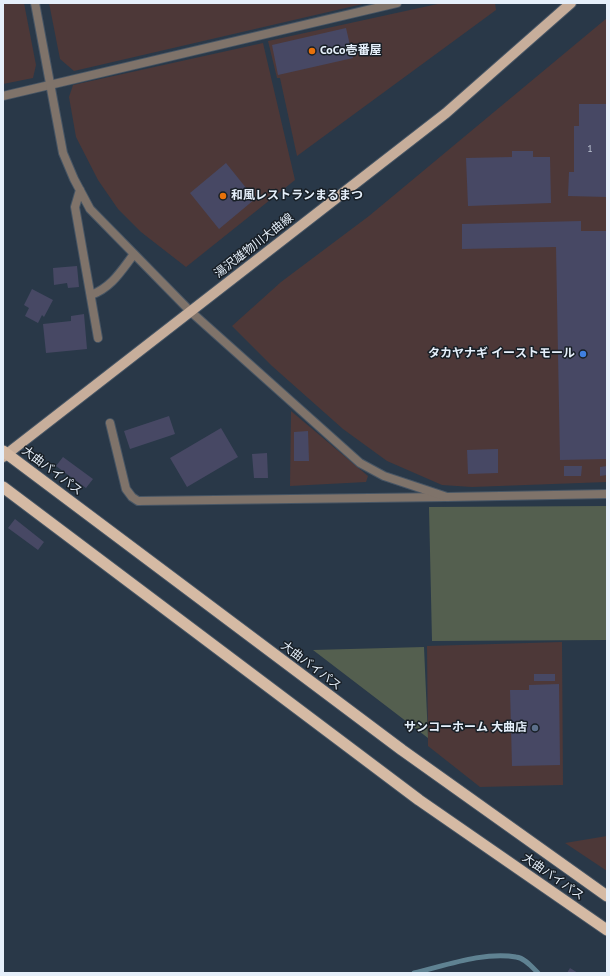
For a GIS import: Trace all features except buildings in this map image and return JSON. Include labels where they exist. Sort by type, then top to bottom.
[{"type":"highway","name":"大曲バイパス","points":[[4,454],[402,750],[607,896]]},
{"type":"highway","name":"大曲バイパス","points":[[3,487],[419,800],[607,930]]},
{"type":"main road","name":"湯沢雄物川大曲線","points":[[4,454],[446,113],[571,3]]},
{"type":"street","points":[[35,3],[63,153],[90,209],[190,311],[360,463],[384,476],[447,497]]},
{"type":"street","points":[[3,96],[397,3]]},
{"type":"street","points":[[80,190],[75,207],[98,338]]},
{"type":"street","points":[[91,295],[103,290],[111,284],[134,254]]},
{"type":"street","points":[[110,423],[126,489],[132,497],[138,501],[607,494]]},
{"type":"shaded area","points":[[3,3],[24,3],[36,65],[33,78],[3,84]]},
{"type":"shaded area","points":[[49,3],[367,3],[74,71],[60,59]]},
{"type":"shaded area","points":[[442,3],[495,3],[496,10],[297,156],[280,78],[277,78],[268,41]]},
{"type":"shaded area","points":[[607,18],[607,482],[472,487],[442,485],[387,461],[343,429],[272,366],[232,326],[281,282],[369,216]]},
{"type":"shaded area","points":[[263,43],[295,180],[186,267],[141,232],[118,209],[98,180],[76,137],[69,97],[73,85]]},
{"type":"shaded area","points":[[291,411],[368,476],[366,482],[290,486]]},
{"type":"shaded area","points":[[562,642],[563,785],[480,787],[428,746],[427,646]]},
{"type":"shaded area","points":[[607,836],[607,871],[565,843]]},
{"type":"green space","points":[[607,506],[607,640],[432,641],[429,507]]},
{"type":"green space","points":[[424,647],[428,738],[313,650]]},
{"type":"waterway","points":[[414,973],[465,960],[491,956],[516,957],[522,959],[538,973]]},
{"type":"place","name":"CoCo壱番屋","points":[[312,51]]},
{"type":"place","name":"和風レストランまるまつ","points":[[223,196]]},
{"type":"place","name":"タカヤナギ イーストモール","points":[[583,354]]},
{"type":"place","name":"サンコーホーム 大曲店","points":[[535,728]]}]
